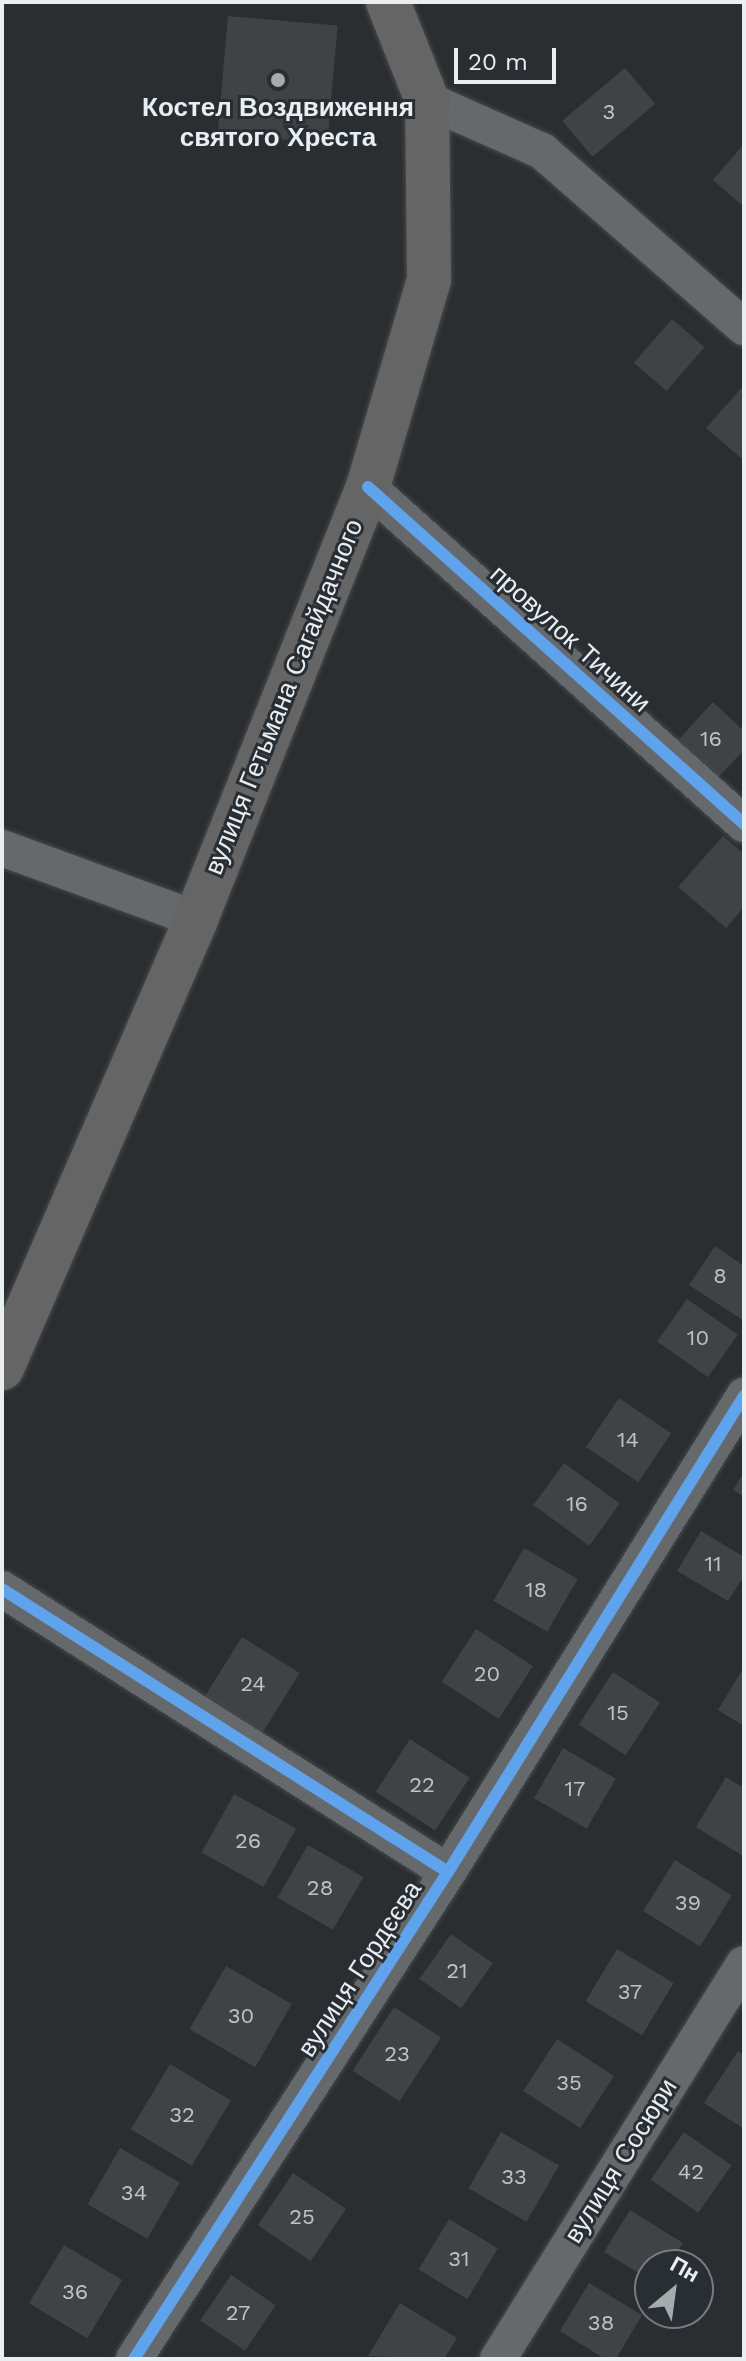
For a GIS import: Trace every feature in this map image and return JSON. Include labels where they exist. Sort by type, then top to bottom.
[{"type":"main road","name":"вулиця Гетьмана Сагайдачного","points":[[2,1368],[196,919],[368,487],[429,280],[427,100],[388,2]]},
{"type":"street","points":[[427,100],[542,151],[744,327]]},
{"type":"street","name":"провулок Тичини","points":[[368,487],[744,824]]},
{"type":"street","points":[[2,848],[196,919]]},
{"type":"street","name":"вулиця Гордєєва","points":[[134,2359],[448,1872],[744,1396]]},
{"type":"street","points":[[2,1589],[448,1872]]},
{"type":"street","name":"вулиця Сосюри","points":[[498,2359],[744,1964]]},
{"type":"building","name":"Костел Воздвиження святого Хреста","points":[[228,16],[338,26],[327,143],[218,134]]},
{"type":"building","points":[[625,68],[655,104],[592,157],[562,121]]},
{"type":"building","points":[[744,144],[744,207],[713,180]]},
{"type":"building","points":[[672,319],[704,347],[666,391],[634,363]]},
{"type":"building","points":[[744,385],[744,455],[741,458],[706,428]]},
{"type":"building","points":[[713,702],[744,731],[744,750],[711,785],[671,748]]},
{"type":"building","points":[[723,836],[744,854],[744,907],[726,928],[678,887]]},
{"type":"building","points":[[715,1246],[744,1266],[744,1321],[689,1285]]},
{"type":"building","points":[[687,1299],[738,1335],[708,1377],[657,1342]]},
{"type":"building","points":[[619,1398],[671,1433],[638,1482],[586,1447]]},
{"type":"building","points":[[564,1463],[620,1504],[589,1546],[533,1505]]},
{"type":"building","points":[[744,1472],[744,1497],[733,1490]]},
{"type":"building","points":[[701,1531],[744,1557],[744,1576],[728,1601],[677,1571]]},
{"type":"building","points":[[524,1548],[578,1579],[547,1632],[494,1601]]},
{"type":"building","points":[[476,1629],[533,1666],[499,1719],[442,1682]]},
{"type":"building","points":[[242,1637],[300,1673],[263,1732],[205,1696]]},
{"type":"building","points":[[744,1667],[744,1726],[718,1710]]},
{"type":"building","points":[[613,1672],[660,1702],[626,1755],[579,1725]]},
{"type":"building","points":[[410,1739],[470,1778],[435,1831],[376,1792]]},
{"type":"building","points":[[563,1748],[616,1778],[587,1829],[534,1798]]},
{"type":"building","points":[[726,1777],[744,1788],[743,1856],[696,1827]]},
{"type":"building","points":[[234,1794],[296,1828],[264,1887],[202,1853]]},
{"type":"building","points":[[308,1845],[363,1877],[333,1930],[278,1898]]},
{"type":"building","points":[[675,1860],[732,1896],[700,1946],[643,1911]]},
{"type":"building","points":[[451,1934],[493,1963],[461,2008],[419,1979]]},
{"type":"building","points":[[617,1949],[674,1983],[642,2035],[586,2001]]},
{"type":"building","points":[[226,1966],[292,2004],[255,2067],[190,2029]]},
{"type":"building","points":[[394,2007],[441,2037],[400,2101],[353,2071]]},
{"type":"building","points":[[557,2039],[614,2076],[580,2128],[523,2091]]},
{"type":"building","points":[[738,2051],[744,2055],[744,2129],[704,2103]]},
{"type":"building","points":[[170,2064],[231,2101],[192,2166],[131,2129]]},
{"type":"building","points":[[501,2132],[559,2166],[527,2222],[468,2188]]},
{"type":"building","points":[[684,2132],[732,2165],[698,2213],[651,2180]]},
{"type":"building","points":[[120,2148],[180,2182],[147,2239],[88,2204]]},
{"type":"building","points":[[293,2173],[346,2209],[311,2261],[258,2225]]},
{"type":"building","points":[[630,2210],[683,2243],[679,2249],[634,2249],[634,2270],[604,2252]]},
{"type":"building","points":[[449,2219],[498,2248],[467,2299],[419,2270]]},
{"type":"building","points":[[64,2245],[122,2280],[87,2338],[29,2303]]},
{"type":"building","points":[[231,2275],[276,2305],[245,2351],[200,2321]]},
{"type":"building","points":[[589,2283],[634,2310],[634,2329],[616,2359],[605,2359],[560,2331]]},
{"type":"building","points":[[400,2303],[457,2338],[444,2359],[368,2356]]},
{"type":"cycle path","points":[[368,487],[744,824]]},
{"type":"cycle path","points":[[134,2359],[448,1872],[744,1396]]},
{"type":"cycle path","points":[[2,1589],[448,1872]]},
{"type":"place","name":"Костел Воздвиження святого Хреста","points":[[278,80]]}]
